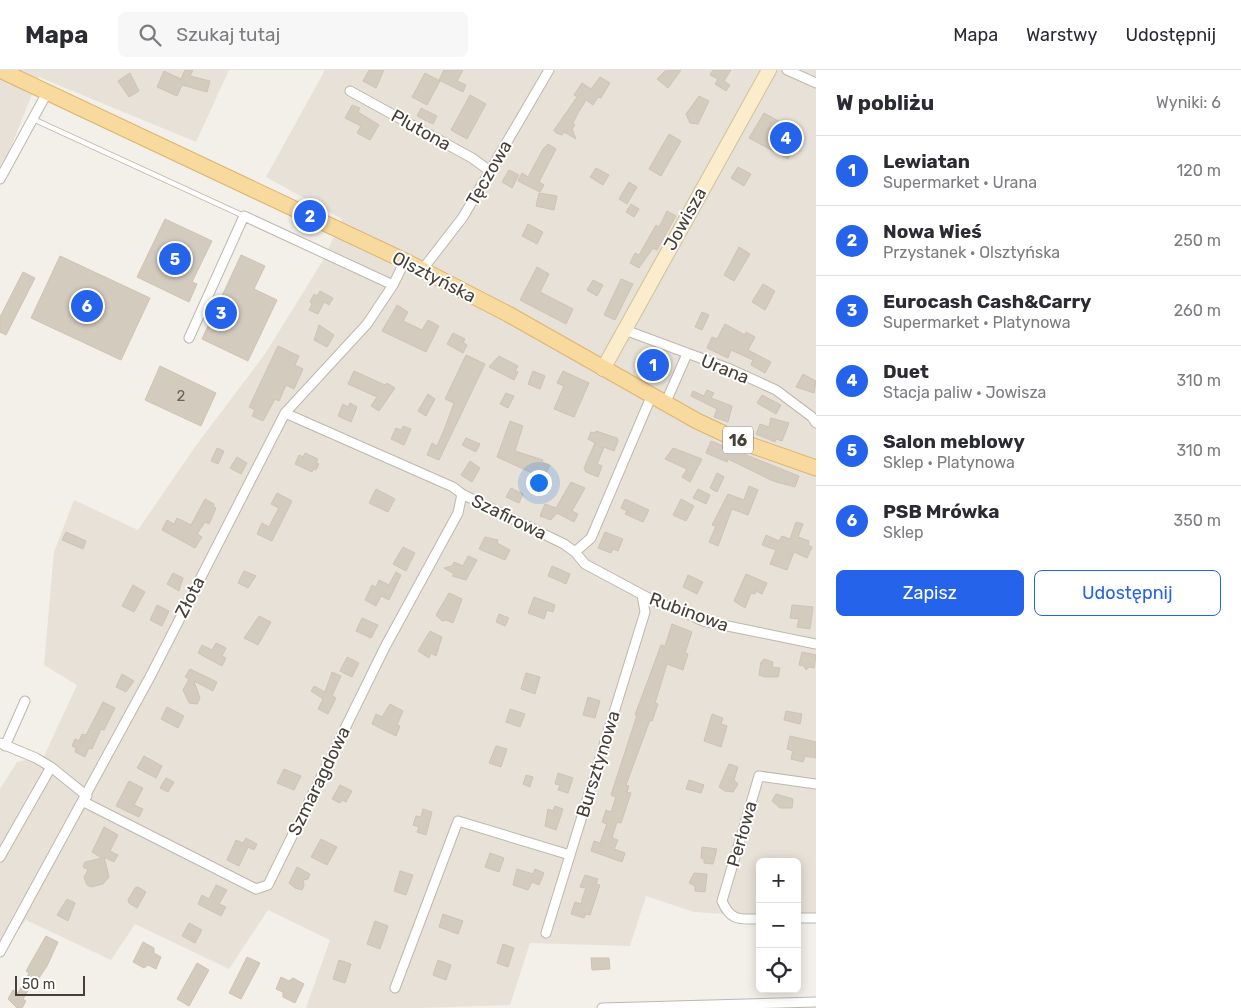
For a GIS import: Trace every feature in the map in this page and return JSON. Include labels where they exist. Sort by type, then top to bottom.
[{"type":"main road","name":"16","points":[[0,70],[48,91]]},
{"type":"main road","name":"Olsztyńska","points":[[48,91],[405,261],[508,314],[658,401],[742,442],[816,468]]},
{"type":"street","name":"Tęczowa","points":[[422,270],[463,216],[549,70]]},
{"type":"street","name":"Jowisza","points":[[603,369],[769,70]]},
{"type":"street","points":[[786,70],[816,83]]},
{"type":"street","points":[[0,179],[48,91]]},
{"type":"street","name":"Plutona","points":[[350,91],[472,158],[490,171]]},
{"type":"street","points":[[188,338],[244,216],[393,285]]},
{"type":"street","name":"Złota","points":[[0,952],[147,684],[284,413],[367,324],[393,285],[405,261]]},
{"type":"street","name":"Urana","points":[[625,330],[776,390],[816,422]]},
{"type":"street","points":[[575,552],[591,538],[658,401],[687,354]]},
{"type":"street","name":"Szafirowa","points":[[284,413],[453,487],[462,494],[522,522],[575,552]]},
{"type":"street","name":"Szmaragdowa","points":[[3,744],[36,758],[51,767],[85,799],[256,890],[268,885],[385,647],[458,514],[462,494]]},
{"type":"street","name":"Rubinowa","points":[[575,552],[585,564],[642,595],[721,626],[816,644]]},
{"type":"street","name":"Bursztynowa","points":[[546,933],[645,612],[642,595]]},
{"type":"street","points":[[3,744],[25,701]]},
{"type":"street","points":[[0,856],[51,767]]},
{"type":"street","name":"Perłowa","points":[[756,919],[737,919],[726,912],[722,902],[759,776],[816,784]]},
{"type":"street","points":[[395,988],[458,821],[570,855]]},
{"type":"street","points":[[801,918],[816,918]]},
{"type":"street","points":[[602,1008],[816,1002]]},
{"type":"lane","points":[[33,119],[244,216]]},
{"type":"shaded area","points":[[0,70],[229,70],[196,142],[39,77],[0,174]]},
{"type":"shaded area","points":[[325,70],[816,70],[816,919],[801,918],[801,858],[756,858],[756,916],[694,912],[646,896],[630,946],[530,943],[510,1005],[419,1008],[306,1008],[330,940],[268,910],[229,969],[135,924],[111,960],[26,920],[0,954],[0,789],[17,762],[44,756],[77,685],[44,665],[54,552],[74,500],[138,530],[197,444],[265,354],[322,262],[342,219],[266,177]]},
{"type":"building","points":[[185,70],[193,70],[190,76],[210,81],[207,92],[182,85],[177,96],[157,87],[164,71],[181,79]]},
{"type":"building","points":[[369,70],[384,70],[376,88],[363,81]]},
{"type":"building","points":[[444,70],[463,70],[457,81],[466,85],[463,92],[439,80]]},
{"type":"building","points":[[666,70],[681,70],[668,88],[657,79]]},
{"type":"building","points":[[713,70],[731,70],[724,81],[730,85],[726,91],[715,84],[718,79],[710,75]]},
{"type":"building","points":[[130,73],[139,91],[129,97],[118,81]]},
{"type":"building","points":[[425,73],[440,81],[427,105],[412,97]]},
{"type":"building","points":[[600,77],[610,83],[601,98],[598,97],[593,105],[586,100],[578,113],[572,129],[576,139],[564,132],[562,135],[556,133],[554,130],[577,97],[574,95],[582,83],[591,89]]},
{"type":"building","points":[[470,95],[486,104],[467,139],[451,130]]},
{"type":"building","points":[[699,96],[709,101],[698,124],[690,123],[686,114]]},
{"type":"building","points":[[352,105],[360,108],[358,112],[379,125],[370,140],[357,133],[361,126],[345,118]]},
{"type":"building","points":[[421,108],[437,116],[433,124],[417,116]]},
{"type":"building","points":[[764,113],[802,134],[788,159],[749,138]]},
{"type":"building","points":[[669,134],[681,141],[661,176],[649,169]]},
{"type":"building","points":[[548,144],[556,149],[539,182],[544,185],[540,192],[518,181],[522,173],[528,177],[543,149]]},
{"type":"building","points":[[738,167],[751,174],[744,186],[731,178]]},
{"type":"building","points":[[596,168],[609,175],[603,185],[590,177]]},
{"type":"building","points":[[509,170],[519,175],[512,188],[502,182]]},
{"type":"building","points":[[629,182],[637,187],[627,204],[619,199]]},
{"type":"building","points":[[539,193],[557,196],[554,210],[536,206]]},
{"type":"building","points":[[631,204],[639,209],[634,217],[626,212]]},
{"type":"building","points":[[667,211],[676,216],[657,250],[653,248],[639,268],[630,263],[635,253],[639,255],[656,225],[659,227]]},
{"type":"building","points":[[165,219],[212,241],[192,282],[197,284],[189,302],[137,277]]},
{"type":"building","points":[[528,224],[543,232],[537,244],[522,236]]},
{"type":"building","points":[[739,247],[750,254],[734,281],[724,275]]},
{"type":"building","points":[[241,255],[265,266],[254,289],[277,300],[248,361],[202,339]]},
{"type":"building","points":[[60,256],[150,298],[121,360],[31,318]]},
{"type":"building","points":[[537,267],[549,274],[540,292],[573,309],[566,324],[520,300]]},
{"type":"building","points":[[23,272],[35,278],[6,335],[0,332],[0,317]]},
{"type":"building","points":[[621,279],[633,284],[615,320],[604,315]]},
{"type":"building","points":[[593,280],[603,285],[597,296],[587,290]]},
{"type":"building","points":[[763,284],[775,291],[765,310],[752,302]]},
{"type":"building","points":[[320,291],[333,298],[329,305],[324,302],[318,314],[309,310],[314,294],[317,296]]},
{"type":"building","points":[[397,305],[408,312],[403,321],[422,330],[428,320],[439,326],[426,352],[382,331]]},
{"type":"building","points":[[702,312],[709,315],[702,330],[695,327]]},
{"type":"building","points":[[725,324],[745,335],[746,332],[755,337],[748,350],[771,362],[765,373],[751,365],[753,360],[731,350],[728,358],[707,348],[712,337],[717,339]]},
{"type":"building","points":[[319,325],[334,335],[327,347],[314,340]]},
{"type":"building","points":[[453,333],[465,339],[463,342],[467,345],[463,353],[447,344]]},
{"type":"building","points":[[278,346],[299,356],[295,365],[303,369],[294,389],[286,385],[279,401],[275,399],[263,421],[252,416],[255,410],[249,407]]},
{"type":"building","points":[[466,355],[485,364],[439,460],[427,455],[432,443],[437,446],[444,430],[454,403],[445,399]]},
{"type":"building","points":[[650,355],[668,368],[662,379],[642,369]]},
{"type":"building","points":[[499,356],[518,366],[515,371],[518,372],[514,380],[489,367]]},
{"type":"building","points":[[160,366],[216,393],[201,426],[145,400]]},
{"type":"building","points":[[354,371],[385,385],[387,383],[395,388],[379,411],[371,406],[377,397],[348,384]]},
{"type":"building","points":[[533,371],[545,376],[540,389],[528,384]]},
{"type":"building","points":[[563,371],[589,383],[574,417],[554,409],[564,386],[557,383]]},
{"type":"building","points":[[803,374],[816,381],[814,393],[796,387]]},
{"type":"building","points":[[707,390],[714,393],[711,398],[732,406],[728,422],[714,417],[717,409],[691,396],[693,391],[704,396]]},
{"type":"building","points":[[506,393],[514,396],[508,408],[500,404]]},
{"type":"building","points":[[428,394],[435,399],[426,416],[418,411]]},
{"type":"building","points":[[762,395],[781,405],[776,414],[757,403]]},
{"type":"building","points":[[350,403],[357,407],[351,422],[338,416],[343,404],[348,407]]},
{"type":"building","points":[[771,418],[789,423],[782,441],[776,439],[775,442],[756,434],[760,424],[769,427]]},
{"type":"building","points":[[510,421],[523,426],[515,451],[543,460],[542,462],[550,465],[546,473],[539,470],[537,474],[532,473],[497,457]]},
{"type":"building","points":[[403,426],[411,429],[404,445],[391,439],[396,428],[401,430]]},
{"type":"building","points":[[596,431],[617,438],[618,441],[614,451],[604,447],[597,464],[602,466],[598,477],[586,472],[584,468],[595,443],[588,439],[591,432],[595,433]]},
{"type":"building","points":[[466,438],[480,444],[476,452],[462,445]]},
{"type":"building","points":[[711,441],[799,476],[795,487],[773,481],[728,459],[727,462],[706,453]]},
{"type":"building","points":[[217,448],[224,451],[218,464],[211,461]]},
{"type":"building","points":[[673,448],[702,459],[690,482],[682,477],[687,469],[665,459]]},
{"type":"building","points":[[305,453],[318,459],[316,463],[319,464],[316,470],[313,469],[312,472],[295,464],[299,455],[303,457]]},
{"type":"building","points":[[237,457],[247,463],[241,474],[230,468]]},
{"type":"building","points":[[470,461],[480,468],[472,482],[461,475]]},
{"type":"building","points":[[717,473],[724,477],[717,492],[710,488]]},
{"type":"building","points":[[571,482],[585,488],[572,511],[578,514],[574,522],[557,513],[551,520],[540,516],[545,504],[556,508]]},
{"type":"building","points":[[749,486],[758,490],[748,515],[732,509],[718,546],[709,542],[716,526],[712,525],[728,494],[744,500]]},
{"type":"building","points":[[511,488],[523,494],[519,503],[506,497]]},
{"type":"building","points":[[376,489],[395,499],[388,512],[369,503]]},
{"type":"building","points":[[698,489],[710,495],[706,504],[693,498]]},
{"type":"building","points":[[277,493],[292,501],[272,541],[257,534],[262,523],[269,527],[279,508],[271,504]]},
{"type":"building","points":[[205,499],[214,504],[213,506],[216,508],[209,524],[205,522],[197,534],[202,537],[195,548],[162,530],[167,520],[174,524],[177,518],[191,525]]},
{"type":"building","points":[[625,499],[649,510],[643,522],[625,514],[627,511],[621,508]]},
{"type":"building","points":[[681,499],[694,506],[686,521],[673,515]]},
{"type":"building","points":[[796,522],[803,524],[798,537],[809,541],[808,545],[812,547],[807,558],[794,552],[787,570],[770,564],[776,550],[762,545],[766,535],[779,541],[782,536],[790,539]]},
{"type":"building","points":[[66,532],[86,541],[83,549],[62,540]]},
{"type":"building","points":[[605,532],[623,539],[618,551],[613,549],[611,553],[598,548]]},
{"type":"building","points":[[485,537],[498,540],[497,543],[510,550],[505,560],[479,549]]},
{"type":"building","points":[[403,547],[415,553],[406,571],[393,564]]},
{"type":"building","points":[[468,556],[477,560],[466,580],[452,576],[454,574],[444,568],[452,566],[454,562],[463,566]]},
{"type":"building","points":[[552,566],[570,574],[566,584],[548,576]]},
{"type":"building","points":[[244,571],[256,576],[248,588],[238,583]]},
{"type":"building","points":[[396,572],[401,575],[389,600],[381,596],[376,606],[365,600],[372,585],[376,587],[379,580],[389,585]]},
{"type":"building","points":[[173,573],[183,578],[179,591],[167,584]]},
{"type":"building","points":[[746,574],[767,583],[762,594],[756,591],[755,594],[751,593],[745,608],[734,601]]},
{"type":"building","points":[[688,575],[703,582],[697,594],[683,587]]},
{"type":"building","points":[[133,585],[145,592],[134,612],[122,606]]},
{"type":"building","points":[[449,593],[462,599],[453,623],[446,620],[442,621],[436,615]]},
{"type":"building","points":[[534,597],[555,605],[553,612],[547,610],[544,619],[528,613]]},
{"type":"building","points":[[157,605],[169,611],[162,626],[150,620]]},
{"type":"building","points":[[792,605],[813,607],[810,629],[797,627],[799,619],[790,618]]},
{"type":"building","points":[[499,614],[509,618],[505,626],[496,622]]},
{"type":"building","points":[[259,616],[271,622],[258,645],[244,638]]},
{"type":"building","points":[[362,618],[378,625],[371,638],[356,631]]},
{"type":"building","points":[[672,624],[692,632],[685,653],[688,654],[683,670],[667,664],[655,703],[658,704],[652,721],[650,720],[626,785],[629,786],[627,792],[631,793],[621,823],[617,822],[612,838],[618,840],[614,849],[625,853],[622,862],[591,851],[594,841],[600,843],[607,824],[602,822],[606,810],[611,812],[616,797],[611,795],[637,715],[635,715],[661,645],[665,646]]},
{"type":"building","points":[[430,631],[442,637],[436,656],[431,653],[429,658],[418,651]]},
{"type":"building","points":[[216,643],[226,648],[222,656],[226,658],[222,666],[198,653],[202,645],[212,650]]},
{"type":"building","points":[[802,652],[816,655],[814,668],[809,667],[806,670],[804,666],[799,665]]},
{"type":"building","points":[[347,657],[359,663],[352,677],[340,671]]},
{"type":"building","points":[[764,659],[773,662],[772,667],[780,668],[778,677],[759,675],[761,662]]},
{"type":"building","points":[[190,669],[217,682],[213,691],[194,681],[200,698],[197,704],[189,703],[183,690],[189,679],[185,677]]},
{"type":"building","points":[[332,672],[341,676],[332,696],[336,698],[328,714],[318,709],[323,699],[311,691],[314,686],[325,692]]},
{"type":"building","points":[[526,673],[540,677],[535,694],[521,689]]},
{"type":"building","points":[[122,674],[134,681],[126,692],[116,687]]},
{"type":"building","points":[[588,697],[600,701],[595,718],[583,715]]},
{"type":"building","points":[[103,702],[115,708],[104,730],[101,729],[92,749],[89,748],[85,757],[75,752],[76,748],[72,746],[75,739],[79,741],[82,734],[86,735]]},
{"type":"building","points":[[390,704],[403,711],[397,725],[400,726],[396,736],[372,724],[376,714],[382,717]]},
{"type":"building","points":[[167,707],[184,716],[178,728],[161,719]]},
{"type":"building","points":[[510,709],[525,714],[520,727],[506,722]]},
{"type":"building","points":[[786,711],[802,714],[800,724],[784,720]]},
{"type":"building","points":[[712,714],[723,718],[721,724],[727,726],[721,747],[704,741]]},
{"type":"building","points":[[790,736],[816,742],[816,758],[805,756],[803,762],[791,759],[793,751],[787,749]]},
{"type":"building","points":[[496,746],[507,749],[501,767],[489,763]]},
{"type":"building","points":[[144,756],[162,766],[156,778],[137,768]]},
{"type":"building","points":[[729,764],[738,767],[734,780],[738,784],[733,792],[725,791],[719,787]]},
{"type":"building","points":[[284,769],[301,776],[294,790],[277,783]]},
{"type":"building","points":[[558,773],[573,778],[568,793],[558,790],[560,785],[555,784]]},
{"type":"building","points":[[526,775],[533,777],[530,787],[523,784]]},
{"type":"building","points":[[166,778],[174,782],[168,792],[160,788]]},
{"type":"building","points":[[689,780],[704,785],[701,793],[686,789]]},
{"type":"building","points":[[129,781],[143,788],[134,805],[143,809],[139,817],[116,806]]},
{"type":"building","points":[[340,785],[352,791],[346,802],[342,800],[340,803],[332,799]]},
{"type":"building","points":[[776,794],[793,799],[792,808],[780,808],[772,801]]},
{"type":"building","points":[[555,806],[563,809],[556,830],[545,826],[548,809],[553,811]]},
{"type":"building","points":[[423,809],[432,812],[426,835],[417,832],[419,827],[413,825],[416,816],[421,817]]},
{"type":"building","points":[[104,827],[118,835],[110,851],[118,855],[114,862],[104,857],[109,877],[103,884],[91,887],[87,885],[84,877],[88,870],[83,867],[85,862],[102,858],[92,852]]},
{"type":"building","points":[[246,838],[257,844],[254,850],[248,847],[239,866],[227,860],[236,840],[243,843]]},
{"type":"building","points":[[321,839],[337,847],[327,865],[311,857]]},
{"type":"building","points":[[702,847],[717,849],[713,864],[704,863],[704,859],[701,858]]},
{"type":"building","points":[[490,853],[504,858],[499,872],[485,867]]},
{"type":"building","points":[[297,867],[310,874],[308,879],[303,880],[302,890],[295,888],[289,883]]},
{"type":"building","points":[[517,869],[533,874],[535,869],[544,873],[539,885],[532,882],[528,890],[513,885]]},
{"type":"building","points":[[400,871],[413,875],[406,895],[394,891]]},
{"type":"building","points":[[694,873],[707,874],[705,892],[695,891],[695,886],[689,883]]},
{"type":"building","points":[[585,875],[598,879],[596,884],[600,885],[590,915],[586,914],[584,918],[571,914],[575,902],[581,904],[586,888],[580,887]]},
{"type":"building","points":[[216,885],[227,890],[219,904],[226,907],[221,916],[198,904],[202,895],[209,899]]},
{"type":"building","points":[[138,887],[146,892],[137,908],[129,903],[128,900],[135,888]]},
{"type":"building","points":[[67,899],[75,903],[68,921],[57,915]]},
{"type":"building","points":[[443,914],[463,921],[458,934],[439,927]]},
{"type":"building","points":[[375,921],[388,926],[380,949],[367,944]]},
{"type":"building","points":[[189,923],[202,930],[195,943],[182,936]]},
{"type":"building","points":[[46,936],[58,942],[47,966],[39,978],[36,977],[23,999],[26,1001],[22,1008],[17,1008],[8,999],[13,990],[18,993],[29,973],[26,971]]},
{"type":"building","points":[[143,942],[154,948],[154,953],[161,957],[156,969],[148,965],[144,968],[133,962]]},
{"type":"building","points":[[503,944],[514,948],[508,967],[497,963]]},
{"type":"building","points":[[247,957],[260,963],[241,999],[229,993]]},
{"type":"building","points":[[591,958],[609,958],[610,969],[592,970]]},
{"type":"building","points":[[339,960],[351,964],[345,983],[333,979]]},
{"type":"building","points":[[438,960],[451,965],[446,980],[433,975]]},
{"type":"building","points":[[197,963],[209,970],[189,1006],[177,999]]},
{"type":"building","points":[[281,977],[289,981],[293,978],[304,984],[295,1003],[283,997],[283,992],[276,989]]},
{"type":"place","name":"Duet","points":[[786,138]]},
{"type":"place","name":"Nowa Wieś","points":[[310,216]]},
{"type":"place","name":"Salon meblowy","points":[[175,259]]},
{"type":"place","name":"PSB Mrówka","points":[[87,306]]},
{"type":"place","name":"Eurocash Cash&Carry","points":[[221,313]]},
{"type":"place","name":"Lewiatan","points":[[653,365]]}]
